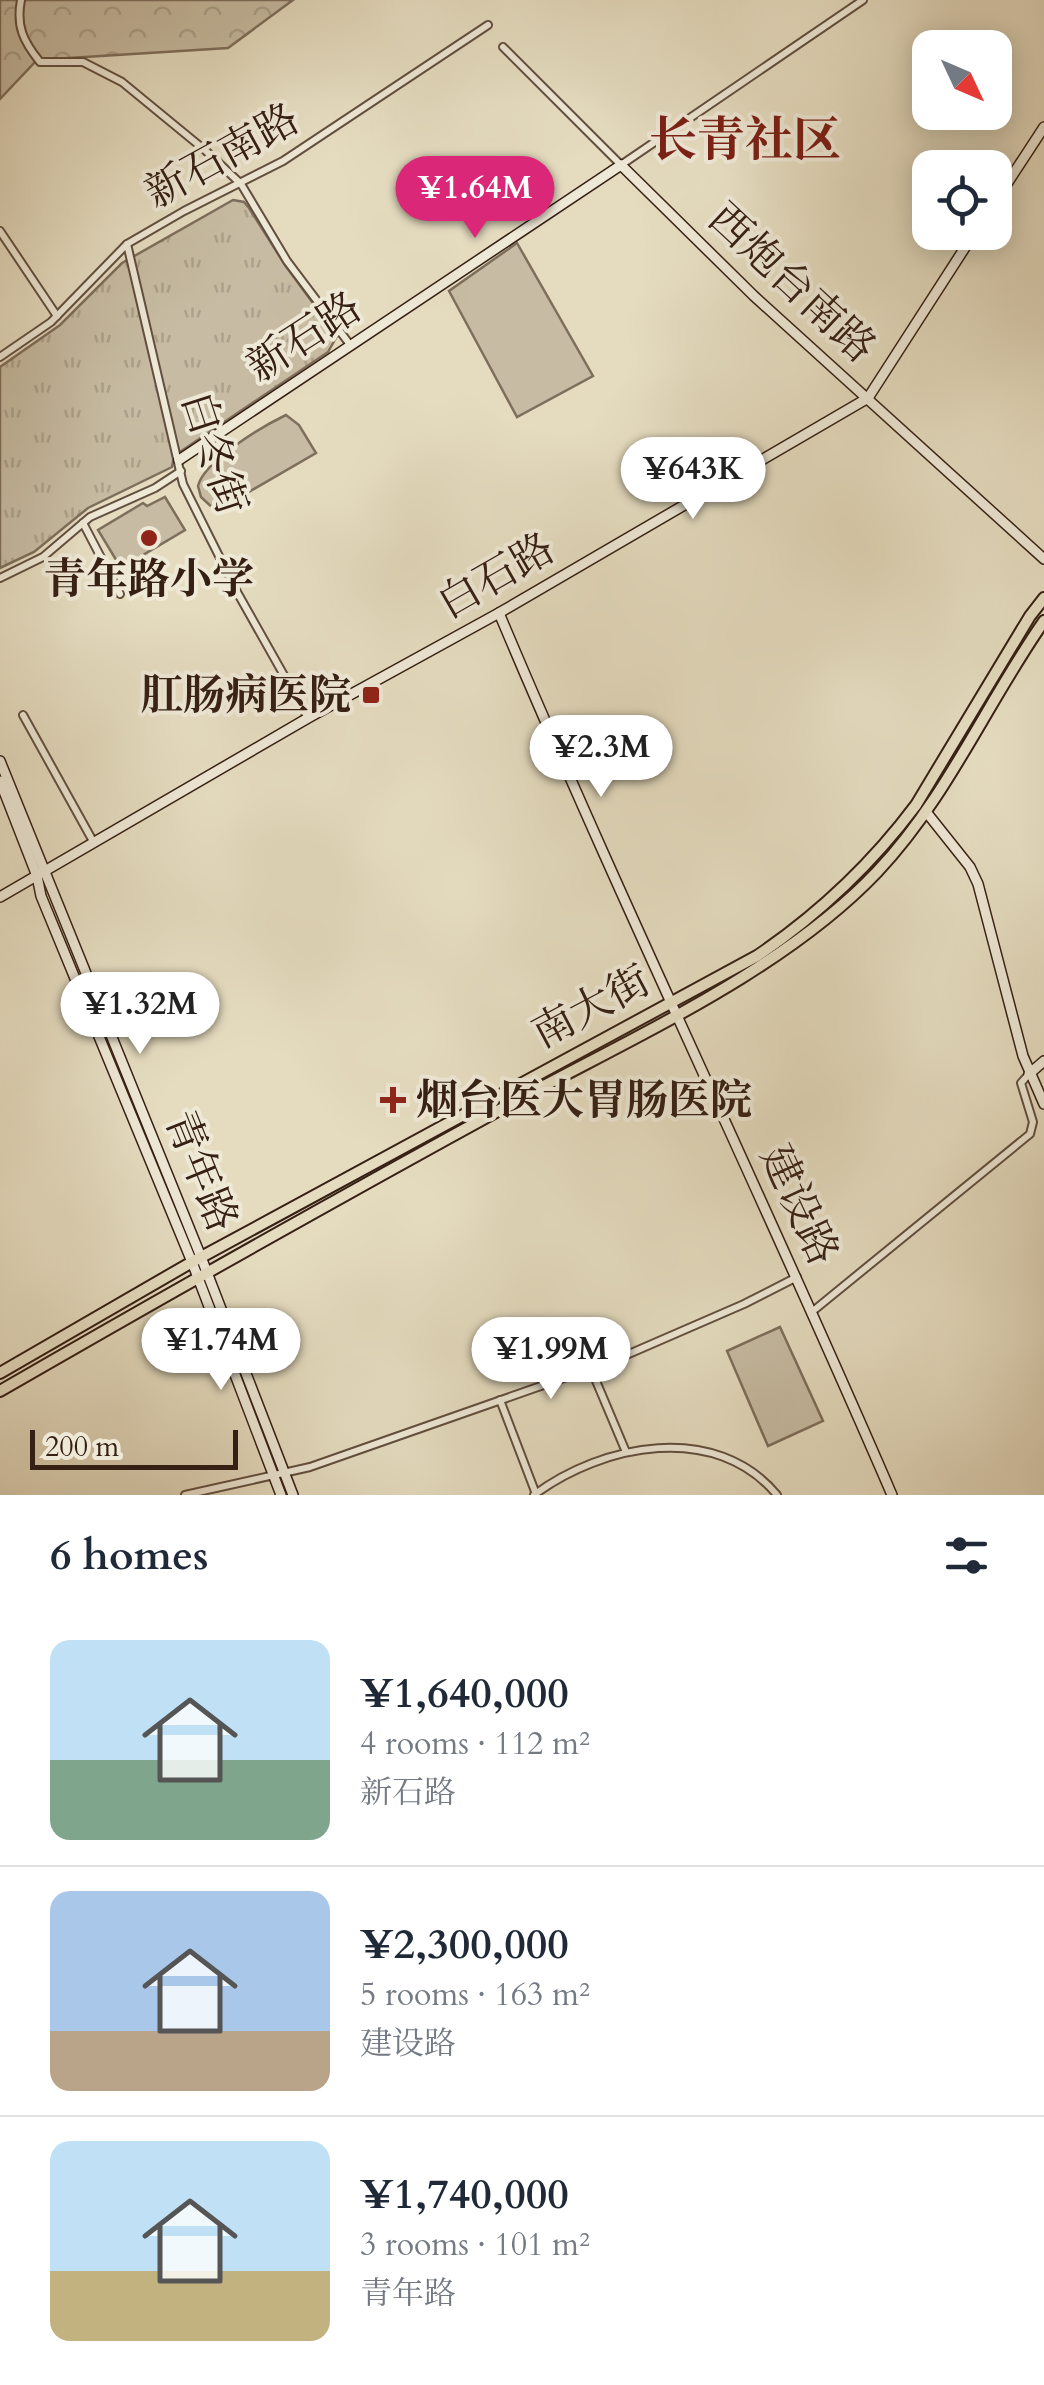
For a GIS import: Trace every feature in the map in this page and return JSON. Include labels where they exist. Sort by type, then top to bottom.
[{"type":"main road","name":"南大街","points":[[0,1373],[196,1259],[756,956],[789,934],[868,865],[916,805],[1044,598]]},
{"type":"main road","name":"南大街","points":[[0,1392],[202,1275],[675,1014],[809,934],[876,873],[927,813],[1044,621]]},
{"type":"street","points":[[20,0],[17,22],[40,62],[83,62],[122,82],[241,184],[287,261],[350,346]]},
{"type":"street","name":"新石路","points":[[0,578],[43,558],[83,523],[155,488],[180,465],[350,346],[863,0]]},
{"type":"street","name":"新石南路","points":[[0,357],[57,316],[127,244],[283,161],[488,25]]},
{"type":"street","name":"西炮台南路","points":[[503,47],[754,296],[1044,559]]},
{"type":"street","points":[[1012,176],[1044,128]]},
{"type":"street","points":[[0,232],[57,316]]},
{"type":"street","name":"白冬街","points":[[127,244],[183,484],[236,592],[308,718]]},
{"type":"street","name":"白石路","points":[[0,896],[308,718],[499,614],[868,398],[964,250]]},
{"type":"street","points":[[83,523],[120,594]]},
{"type":"street","name":"建设路","points":[[499,614],[892,1495]]},
{"type":"street","points":[[23,715],[94,843]]},
{"type":"street","points":[[0,761],[40,874]]},
{"type":"street","points":[[0,782],[40,874]]},
{"type":"street","points":[[927,813],[978,884],[1029,1074],[1044,1104]]},
{"type":"street","name":"青年路","points":[[40,874],[279,1474],[294,1495]]},
{"type":"street","points":[[813,1311],[1030,1134],[1034,1122],[1022,1083],[1044,1061]]},
{"type":"street","points":[[186,1495],[310,1467],[591,1369],[744,1304],[797,1276]]},
{"type":"street","points":[[591,1369],[626,1452]]},
{"type":"street","points":[[500,1400],[535,1494],[582,1466],[626,1452],[664,1448],[723,1457],[751,1470],[777,1495]]},
{"type":"street","name":"青年路","points":[[279,1474],[281,1495]]},
{"type":"green space","points":[[0,0],[293,0],[228,48],[37,60],[0,99]]},
{"type":"green space","points":[[233,200],[244,202],[249,208],[337,336],[328,352],[174,456],[172,467],[88,508],[34,552],[0,568],[0,367],[60,325],[122,263]]},
{"type":"green space","points":[[517,243],[593,376],[517,417],[449,291]]},
{"type":"green space","points":[[286,415],[299,425],[316,453],[216,511],[201,497],[198,486],[203,476],[236,445]]},
{"type":"green space","points":[[165,497],[185,530],[121,568],[98,530],[143,503],[147,506]]},
{"type":"green space","points":[[780,1327],[823,1421],[768,1446],[727,1351]]},
{"type":"place","name":"青年路小学","points":[[149,538]]},
{"type":"place","name":"肛肠病医院","points":[[371,695]]},
{"type":"place","name":"烟台医大胃肠医院","points":[[393,1100]]},
{"type":"district","name":"长青社区","points":[[745,140]]}]
